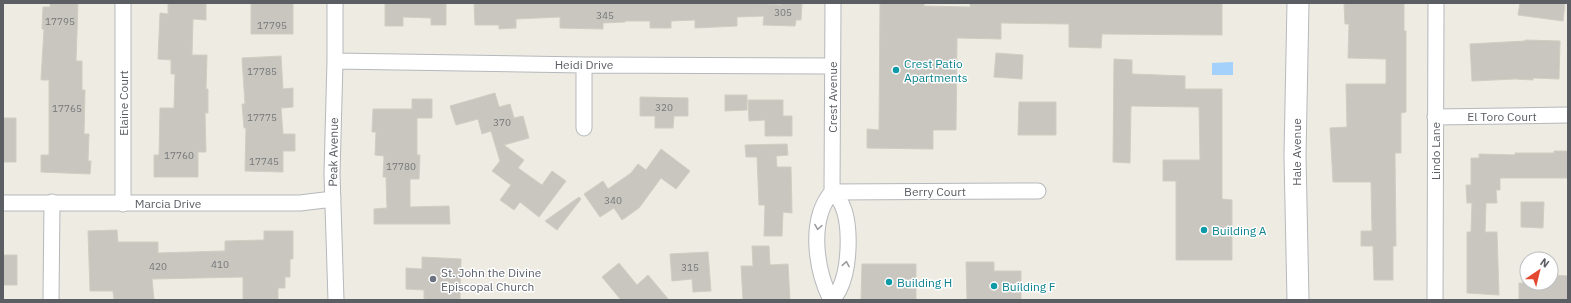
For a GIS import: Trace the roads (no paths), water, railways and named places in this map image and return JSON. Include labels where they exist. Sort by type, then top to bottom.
[{"type":"main road","name":"Hale Avenue","points":[[1298,3],[1296,156],[1298,300]]},
{"type":"street","name":"Elaine Court","points":[[123,3],[123,204]]},
{"type":"street","name":"Peak Avenue","points":[[335,3],[333,199],[336,300]]},
{"type":"street","name":"Crest Avenue","points":[[832,192],[825,199],[819,221],[816,245],[819,271],[824,287],[831,300],[839,290],[846,268],[849,238],[846,217],[840,201],[832,192],[833,3]]},
{"type":"street","name":"Lindo Lane","points":[[1435,300],[1436,3]]},
{"type":"street","name":"Heidi Drive","points":[[335,61],[584,65],[832,66]]},
{"type":"street","points":[[584,65],[584,128]]},
{"type":"street","name":"El Toro Court","points":[[1435,116],[1568,115]]},
{"type":"street","name":"Berry Court","points":[[832,192],[1038,191]]},
{"type":"street","name":"Marcia Drive","points":[[3,203],[300,203],[333,199]]},
{"type":"street","points":[[51,300],[52,202]]},
{"type":"water","points":[[1233,62],[1233,75],[1212,75],[1212,63]]},
{"type":"place","name":"Crest Patio Apartments","points":[[896,70]]},
{"type":"place","name":"Building A","points":[[1204,230]]},
{"type":"place","name":"St. John the Divine Episcopal Church","points":[[433,279]]},
{"type":"place","name":"Building H","points":[[889,282]]},
{"type":"place","name":"Building F","points":[[994,286]]}]
